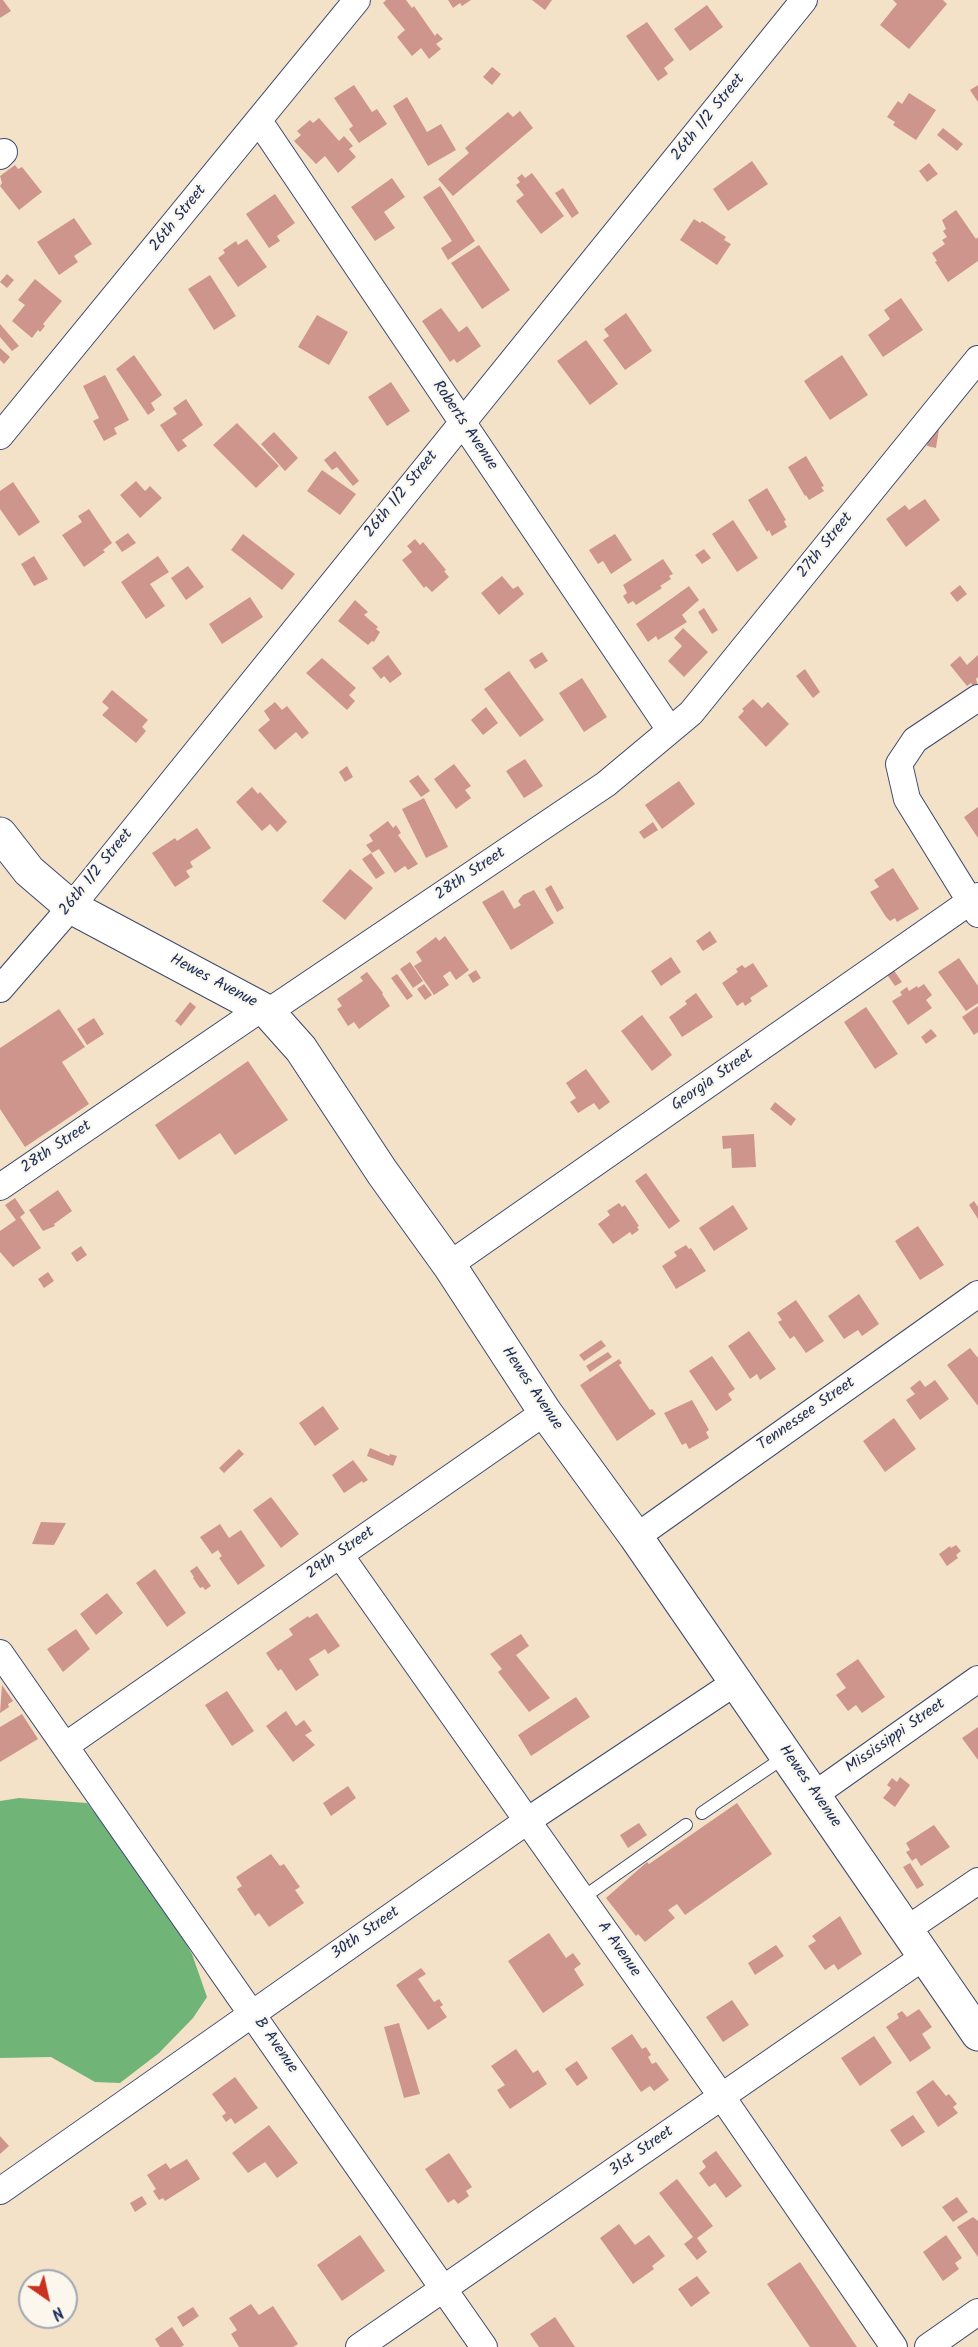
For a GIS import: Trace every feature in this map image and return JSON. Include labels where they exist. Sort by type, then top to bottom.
[{"type":"main road","name":"Hewes Avenue","points":[[0,834],[29,871],[71,907],[265,1010],[301,1049],[382,1172],[449,1265],[545,1412],[636,1536],[978,2034]]},
{"type":"street","name":"26th Street","points":[[0,436],[357,0]]},
{"type":"street","name":"26th 1/2 Street","points":[[0,989],[71,907],[804,0]]},
{"type":"street","name":"Roberts Avenue","points":[[260,121],[670,730]]},
{"type":"street","name":"27th Street","points":[[670,730],[691,713],[978,359]]},
{"type":"street","points":[[975,904],[935,846],[907,799],[899,764],[915,740],[978,698]]},
{"type":"street","name":"28th Street","points":[[0,1187],[606,784],[670,730]]},
{"type":"street","name":"Georgia Street","points":[[449,1265],[975,904]]},
{"type":"street","name":"Tennessee Street","points":[[636,1536],[978,1294]]},
{"type":"street","name":"29th Street","points":[[65,1746],[545,1412]]},
{"type":"street","name":"A Avenue","points":[[340,1555],[722,2097],[894,2347]]},
{"type":"street","name":"B Avenue","points":[[0,1653],[484,2347]]},
{"type":"street","name":"Mississippi Street","points":[[814,1795],[978,1679]]},
{"type":"street","name":"30th Street","points":[[0,2191],[527,1821],[736,1682]]},
{"type":"street","points":[[906,1930],[978,1881]]},
{"type":"street","name":"31st Street","points":[[359,2347],[924,1956]]},
{"type":"street","points":[[928,2347],[978,2312]]},
{"type":"lane","points":[[702,1813],[787,1755]]},
{"type":"lane","points":[[581,1899],[686,1825]]},
{"type":"green space","points":[[19,1798],[87,1803],[156,1892],[192,1954],[207,1997],[193,2018],[159,2053],[120,2083],[95,2082],[51,2057],[0,2058],[0,1801]]},
{"type":"building","points":[[0,0],[3,0],[11,11],[0,18]]},
{"type":"building","points":[[386,0],[406,0],[412,8],[414,6],[435,36],[437,33],[443,39],[436,44],[441,49],[429,59],[421,48],[412,56],[397,37],[405,30],[383,3]]},
{"type":"building","points":[[448,0],[471,0],[462,6],[460,3],[453,8]]},
{"type":"building","points":[[532,0],[552,0],[545,10]]},
{"type":"building","points":[[893,0],[943,0],[947,4],[909,49],[880,25],[897,4]]},
{"type":"building","points":[[707,5],[723,27],[690,51],[674,29]]},
{"type":"building","points":[[647,22],[674,60],[664,68],[668,74],[658,81],[626,36]]},
{"type":"building","points":[[492,67],[501,74],[492,85],[483,77]]},
{"type":"building","points":[[354,85],[372,112],[377,109],[387,124],[359,143],[349,129],[353,126],[334,98]]},
{"type":"building","points":[[978,85],[978,102],[970,90]]},
{"type":"building","points":[[909,93],[936,110],[916,140],[893,125],[895,122],[887,117],[898,101],[902,104]]},
{"type":"building","points":[[407,97],[427,132],[441,124],[456,150],[428,166],[393,106]]},
{"type":"building","points":[[520,111],[533,128],[453,196],[438,179],[469,153],[465,148],[508,112],[513,117]]},
{"type":"building","points":[[319,118],[339,141],[344,136],[353,146],[349,149],[356,157],[338,173],[325,156],[316,164],[294,141],[301,135],[297,131],[310,120],[313,123]]},
{"type":"building","points":[[943,128],[963,144],[957,151],[937,135]]},
{"type":"building","points":[[752,161],[768,184],[728,211],[713,189]]},
{"type":"building","points":[[929,163],[938,174],[927,182],[919,171]]},
{"type":"building","points":[[15,165],[18,169],[22,167],[42,192],[19,210],[0,186],[2,183],[0,176]]},
{"type":"building","points":[[532,173],[564,216],[541,234],[516,201],[524,195],[516,185],[520,182],[517,178],[522,174],[525,178]]},
{"type":"building","points":[[392,178],[405,197],[384,212],[395,228],[375,241],[351,207]]},
{"type":"building","points":[[440,186],[475,241],[448,260],[441,248],[452,241],[423,197]]},
{"type":"building","points":[[563,188],[579,213],[572,218],[555,193]]},
{"type":"building","points":[[275,194],[295,223],[277,236],[280,241],[269,248],[246,214]]},
{"type":"building","points":[[956,210],[976,239],[978,237],[978,261],[948,282],[932,253],[945,244],[942,240],[947,237],[943,231],[946,229],[942,220]]},
{"type":"building","points":[[74,218],[92,244],[74,256],[78,262],[59,275],[37,242]]},
{"type":"building","points":[[694,219],[700,223],[702,221],[726,237],[724,240],[731,244],[717,265],[680,240]]},
{"type":"building","points":[[247,239],[267,267],[238,287],[218,258],[225,253],[223,250],[236,241],[238,245]]},
{"type":"building","points":[[479,245],[510,290],[482,309],[451,263]]},
{"type":"building","points":[[7,274],[14,280],[7,288],[0,282]]},
{"type":"building","points":[[210,275],[236,316],[214,330],[188,289]]},
{"type":"building","points":[[35,279],[62,301],[43,324],[45,326],[40,332],[38,330],[32,338],[12,321],[25,305],[18,300]]},
{"type":"building","points":[[901,298],[923,330],[883,357],[868,335],[890,319],[884,310]]},
{"type":"building","points":[[441,308],[459,332],[467,326],[481,346],[457,363],[454,359],[450,362],[422,321]]},
{"type":"building","points":[[626,313],[652,351],[625,370],[603,340],[609,336],[604,329]]},
{"type":"building","points":[[317,315],[348,332],[329,365],[298,347]]},
{"type":"building","points":[[0,324],[19,346],[12,351],[0,337]]},
{"type":"building","points":[[586,340],[618,384],[590,405],[557,361]]},
{"type":"building","points":[[0,348],[10,357],[4,364],[0,360]]},
{"type":"building","points":[[134,355],[162,395],[151,403],[155,410],[148,415],[116,369]]},
{"type":"building","points":[[842,355],[868,395],[830,420],[804,381]]},
{"type":"building","points":[[105,375],[129,420],[114,428],[117,434],[104,441],[93,421],[99,418],[83,386]]},
{"type":"building","points":[[391,382],[410,411],[387,426],[368,397]]},
{"type":"building","points":[[186,399],[203,425],[182,440],[187,446],[178,452],[160,425],[177,414],[173,408]]},
{"type":"building","points":[[932,421],[940,423],[936,448],[927,446]]},
{"type":"building","points":[[237,423],[279,466],[256,488],[213,445]]},
{"type":"building","points":[[274,432],[298,458],[285,471],[261,444]]},
{"type":"building","points":[[335,451],[359,481],[353,486],[337,467],[332,470],[324,460]]},
{"type":"building","points":[[806,456],[824,486],[821,487],[824,491],[809,500],[788,467]]},
{"type":"building","points":[[322,470],[356,494],[340,515],[307,491]]},
{"type":"building","points":[[136,481],[145,491],[150,486],[162,498],[140,518],[120,495]]},
{"type":"building","points":[[13,482],[40,522],[19,536],[0,509],[0,491]]},
{"type":"building","points":[[767,488],[786,520],[784,521],[787,527],[772,536],[769,530],[767,532],[748,500]]},
{"type":"building","points":[[925,499],[940,520],[906,547],[886,519],[905,505],[909,510]]},
{"type":"building","points":[[89,509],[112,543],[103,550],[105,552],[84,567],[62,535],[82,522],[78,516]]},
{"type":"building","points":[[733,520],[758,558],[737,572],[712,534]]},
{"type":"building","points":[[128,533],[136,543],[122,552],[115,542]]},
{"type":"building","points":[[243,534],[295,574],[282,590],[231,550]]},
{"type":"building","points":[[615,534],[632,560],[611,574],[603,561],[598,564],[589,550]]},
{"type":"building","points":[[415,539],[420,545],[423,542],[449,577],[432,592],[426,586],[424,588],[402,560],[412,552],[407,546]]},
{"type":"building","points":[[704,549],[711,558],[702,564],[695,555]]},
{"type":"building","points":[[34,556],[48,579],[34,586],[21,564]]},
{"type":"building","points":[[158,556],[169,572],[150,584],[165,606],[146,619],[121,582]]},
{"type":"building","points":[[663,559],[673,574],[669,576],[671,579],[660,586],[662,588],[636,605],[633,601],[628,604],[623,596],[627,593],[623,585]]},
{"type":"building","points":[[188,566],[204,587],[186,600],[171,578]]},
{"type":"building","points":[[502,576],[513,589],[518,586],[524,594],[499,615],[481,593]]},
{"type":"building","points":[[960,585],[967,594],[957,602],[950,593]]},
{"type":"building","points":[[689,586],[699,600],[682,615],[687,622],[658,640],[656,636],[648,642],[636,624]]},
{"type":"building","points":[[250,597],[263,617],[222,644],[209,624]]},
{"type":"building","points":[[355,600],[368,612],[364,615],[378,627],[376,629],[380,632],[374,642],[368,645],[338,621]]},
{"type":"building","points":[[704,608],[718,630],[712,634],[698,612]]},
{"type":"building","points":[[683,628],[708,652],[684,677],[668,661],[682,646],[674,638]]},
{"type":"building","points":[[542,652],[548,661],[535,669],[529,660]]},
{"type":"building","points":[[388,655],[402,674],[390,683],[384,676],[381,679],[372,668]]},
{"type":"building","points":[[978,655],[978,677],[976,679],[978,686],[975,689],[971,683],[967,686],[950,665],[960,656],[967,665]]},
{"type":"building","points":[[322,658],[356,688],[349,695],[355,701],[347,710],[306,673]]},
{"type":"building","points":[[805,669],[820,692],[813,698],[796,676]]},
{"type":"building","points":[[509,671],[544,720],[520,737],[484,689]]},
{"type":"building","points":[[582,678],[607,717],[584,732],[559,693]]},
{"type":"building","points":[[112,690],[148,720],[142,727],[146,731],[136,743],[102,715],[109,708],[102,702]]},
{"type":"building","points":[[753,699],[762,708],[768,702],[789,724],[766,747],[738,717],[744,711],[742,709]]},
{"type":"building","points":[[275,702],[282,710],[287,706],[309,733],[302,739],[296,732],[275,750],[258,730],[270,720],[264,711]]},
{"type":"building","points":[[486,707],[498,723],[483,735],[471,720]]},
{"type":"building","points":[[525,759],[543,786],[524,798],[506,771]]},
{"type":"building","points":[[454,764],[471,786],[465,790],[471,798],[456,809],[434,779]]},
{"type":"building","points":[[347,766],[353,777],[345,782],[339,772]]},
{"type":"building","points":[[418,775],[430,791],[421,797],[409,781]]},
{"type":"building","points":[[679,781],[695,804],[662,829],[645,805]]},
{"type":"building","points":[[252,787],[258,794],[260,792],[287,822],[277,832],[270,824],[262,831],[236,802]]},
{"type":"building","points":[[424,798],[448,847],[426,858],[402,809]]},
{"type":"building","points":[[978,807],[978,838],[964,817]]},
{"type":"building","points":[[388,821],[393,828],[396,825],[401,833],[398,835],[418,864],[408,870],[405,866],[395,873],[379,849],[372,853],[366,845],[373,841],[369,835]]},
{"type":"building","points":[[653,822],[658,830],[644,839],[639,832]]},
{"type":"building","points":[[197,828],[211,848],[190,862],[193,867],[186,871],[190,877],[175,887],[152,853],[175,838],[177,841]]},
{"type":"building","points":[[371,853],[385,873],[376,879],[362,859]]},
{"type":"building","points":[[893,868],[919,909],[897,922],[895,918],[890,921],[886,917],[870,892],[879,887],[874,880]]},
{"type":"building","points":[[350,869],[373,888],[345,920],[322,901]]},
{"type":"building","points":[[551,885],[564,908],[557,912],[545,889]]},
{"type":"building","points":[[503,890],[514,909],[521,905],[518,901],[523,895],[534,890],[554,923],[511,950],[482,902]]},
{"type":"building","points":[[710,931],[717,942],[703,951],[696,941]]},
{"type":"building","points":[[445,936],[469,970],[456,980],[450,971],[443,976],[449,985],[434,995],[414,966],[422,961],[416,952],[436,937],[439,941]]},
{"type":"building","points":[[671,957],[681,972],[661,986],[651,971]]},
{"type":"building","points":[[959,958],[978,986],[978,1003],[966,1011],[938,972]]},
{"type":"building","points":[[410,962],[423,981],[413,988],[400,969]]},
{"type":"building","points":[[753,963],[768,986],[750,998],[752,1001],[745,1006],[743,1002],[737,1006],[722,983],[738,972],[736,969],[742,965],[745,968]]},
{"type":"building","points":[[893,969],[902,982],[895,986],[886,973]]},
{"type":"building","points":[[476,970],[481,978],[473,983],[468,975]]},
{"type":"building","points":[[367,972],[390,1006],[359,1029],[354,1022],[348,1026],[337,1009],[342,1006],[337,999],[363,981],[360,977]]},
{"type":"building","points":[[397,974],[413,996],[407,1000],[391,978]]},
{"type":"building","points":[[424,984],[432,995],[425,1000],[417,989]]},
{"type":"building","points":[[924,984],[932,995],[926,1000],[932,1008],[908,1025],[892,1001],[902,995],[900,992],[907,987],[909,991]]},
{"type":"building","points":[[696,993],[713,1017],[682,1037],[669,1017],[687,1004],[685,1001]]},
{"type":"building","points":[[190,1002],[196,1007],[181,1026],[175,1021]]},
{"type":"building","points":[[978,1006],[978,1032],[974,1035],[962,1017]]},
{"type":"building","points":[[866,1007],[898,1054],[875,1069],[844,1022]]},
{"type":"building","points":[[59,1009],[85,1047],[62,1062],[89,1104],[25,1147],[0,1109],[0,1048]]},
{"type":"building","points":[[642,1015],[672,1055],[652,1071],[621,1031]]},
{"type":"building","points":[[94,1018],[104,1034],[87,1045],[77,1029]]},
{"type":"building","points":[[931,1029],[937,1036],[926,1044],[921,1037]]},
{"type":"building","points":[[248,1061],[288,1120],[235,1155],[220,1133],[179,1160],[155,1125]]},
{"type":"building","points":[[586,1069],[610,1102],[599,1110],[594,1103],[578,1113],[570,1102],[576,1098],[566,1083]]},
{"type":"building","points":[[775,1102],[796,1119],[791,1126],[770,1109]]},
{"type":"building","points":[[754,1134],[756,1167],[732,1168],[731,1148],[723,1149],[722,1136]]},
{"type":"building","points":[[646,1173],[680,1221],[669,1229],[635,1181]]},
{"type":"building","points":[[58,1190],[72,1211],[54,1224],[55,1226],[43,1231],[29,1210]]},
{"type":"building","points":[[15,1198],[25,1213],[20,1217],[41,1248],[13,1267],[0,1252],[0,1231],[16,1220],[5,1205]]},
{"type":"building","points":[[974,1201],[978,1207],[978,1219],[969,1205]]},
{"type":"building","points":[[619,1203],[622,1207],[625,1205],[639,1226],[637,1227],[639,1230],[632,1235],[630,1232],[613,1244],[598,1224],[610,1215],[607,1211]]},
{"type":"building","points":[[733,1205],[748,1229],[714,1251],[699,1228]]},
{"type":"building","points":[[918,1226],[944,1265],[920,1280],[895,1241]]},
{"type":"building","points":[[686,1245],[689,1249],[691,1248],[706,1271],[676,1289],[662,1266],[677,1256],[674,1252]]},
{"type":"building","points":[[81,1246],[87,1255],[77,1262],[71,1253]]},
{"type":"building","points":[[48,1272],[54,1281],[44,1288],[38,1279]]},
{"type":"building","points":[[859,1294],[879,1324],[862,1336],[858,1330],[844,1339],[828,1316]]},
{"type":"building","points":[[796,1300],[824,1341],[806,1353],[794,1336],[790,1339],[778,1322],[782,1320],[777,1313]]},
{"type":"building","points":[[749,1331],[776,1369],[760,1380],[757,1374],[750,1379],[728,1346]]},
{"type":"building","points":[[601,1340],[606,1346],[584,1361],[579,1355]]},
{"type":"building","points":[[970,1348],[978,1358],[978,1406],[947,1365]]},
{"type":"building","points":[[608,1352],[612,1357],[590,1372],[586,1366]]},
{"type":"building","points":[[712,1356],[735,1389],[728,1394],[732,1400],[716,1411],[689,1371]]},
{"type":"building","points":[[619,1359],[622,1363],[619,1365],[650,1410],[652,1409],[656,1414],[617,1441],[580,1385]]},
{"type":"building","points":[[920,1380],[925,1387],[935,1380],[949,1399],[920,1420],[906,1400],[915,1394],[910,1388]]},
{"type":"building","points":[[692,1400],[709,1430],[706,1432],[709,1438],[689,1449],[686,1443],[682,1445],[664,1413]]},
{"type":"building","points":[[323,1406],[339,1429],[315,1446],[299,1423]]},
{"type":"building","points":[[894,1418],[916,1449],[885,1472],[863,1441]]},
{"type":"building","points":[[370,1448],[389,1456],[390,1454],[397,1456],[393,1466],[367,1456]]},
{"type":"building","points":[[239,1449],[244,1454],[224,1473],[219,1468]]},
{"type":"building","points":[[353,1460],[368,1480],[363,1483],[362,1481],[344,1493],[332,1475]]},
{"type":"building","points":[[271,1497],[299,1534],[281,1548],[253,1510]]},
{"type":"building","points":[[41,1522],[66,1523],[54,1545],[32,1544]]},
{"type":"building","points":[[220,1524],[229,1538],[241,1530],[265,1566],[238,1585],[219,1558],[222,1556],[218,1550],[212,1554],[200,1537]]},
{"type":"building","points":[[956,1545],[961,1551],[956,1555],[958,1558],[947,1566],[939,1554],[950,1546],[951,1548]]},
{"type":"building","points":[[197,1566],[211,1586],[205,1590],[203,1587],[200,1588],[190,1571]]},
{"type":"building","points":[[155,1569],[186,1613],[167,1627],[136,1583]]},
{"type":"building","points":[[107,1593],[123,1613],[96,1635],[80,1614]]},
{"type":"building","points":[[317,1613],[340,1646],[328,1654],[325,1649],[309,1659],[319,1675],[296,1691],[281,1669],[278,1671],[266,1653],[293,1635],[289,1629],[308,1616],[309,1618]]},
{"type":"building","points":[[76,1629],[90,1649],[63,1672],[47,1649]]},
{"type":"building","points":[[521,1634],[529,1646],[516,1655],[550,1698],[529,1712],[498,1672],[502,1669],[490,1654]]},
{"type":"building","points":[[858,1659],[885,1697],[862,1713],[856,1705],[848,1711],[836,1695],[846,1688],[836,1674]]},
{"type":"building","points":[[2,1685],[13,1701],[0,1713]]},
{"type":"building","points":[[227,1691],[254,1731],[232,1746],[205,1705]]},
{"type":"building","points":[[576,1697],[590,1717],[531,1756],[518,1735]]},
{"type":"building","points":[[286,1711],[296,1726],[304,1720],[312,1731],[305,1735],[315,1745],[293,1762],[266,1726]]},
{"type":"building","points":[[22,1714],[38,1739],[0,1762],[0,1727]]},
{"type":"building","points":[[978,1727],[978,1760],[962,1738]]},
{"type":"building","points":[[900,1777],[910,1785],[895,1807],[883,1798],[891,1788],[887,1785],[892,1778],[897,1782]]},
{"type":"building","points":[[348,1786],[356,1798],[331,1816],[323,1803]]},
{"type":"building","points":[[737,1803],[772,1854],[685,1915],[677,1904],[668,1910],[675,1918],[645,1942],[638,1934],[636,1936],[606,1898],[647,1862],[649,1864]]},
{"type":"building","points":[[639,1823],[647,1835],[628,1848],[620,1835]]},
{"type":"building","points":[[934,1825],[950,1847],[921,1866],[916,1858],[912,1861],[906,1852],[910,1850],[906,1843]]},
{"type":"building","points":[[271,1854],[280,1866],[284,1864],[300,1887],[295,1890],[304,1903],[269,1927],[259,1913],[255,1916],[237,1889],[242,1886],[236,1877]]},
{"type":"building","points":[[910,1863],[924,1885],[917,1889],[903,1867]]},
{"type":"building","points":[[840,1916],[862,1954],[838,1970],[834,1964],[825,1970],[808,1946],[816,1941],[812,1936]]},
{"type":"building","points":[[549,1933],[566,1958],[573,1953],[581,1964],[574,1969],[584,1985],[543,2013],[508,1961]]},
{"type":"building","points":[[776,1945],[784,1956],[755,1975],[748,1963]]},
{"type":"building","points":[[421,1968],[426,1974],[418,1979],[434,2002],[439,1999],[443,2005],[440,2007],[447,2017],[428,2030],[396,1985]]},
{"type":"building","points":[[732,2000],[749,2025],[723,2042],[706,2017]]},
{"type":"building","points":[[919,2009],[932,2027],[922,2034],[931,2048],[910,2062],[886,2027],[899,2018],[897,2014],[902,2011],[907,2017]]},
{"type":"building","points":[[399,2023],[420,2094],[404,2098],[384,2027]]},
{"type":"building","points":[[632,2034],[642,2049],[646,2047],[651,2055],[648,2057],[652,2064],[656,2062],[669,2080],[654,2091],[650,2086],[641,2092],[611,2048]]},
{"type":"building","points":[[874,2036],[892,2063],[860,2086],[841,2058]]},
{"type":"building","points":[[516,2049],[533,2073],[538,2070],[547,2084],[510,2109],[497,2090],[505,2085],[491,2066]]},
{"type":"building","points":[[577,2061],[588,2078],[577,2086],[565,2069]]},
{"type":"building","points":[[235,2077],[258,2108],[235,2124],[231,2118],[226,2122],[222,2116],[226,2113],[212,2094]]},
{"type":"building","points":[[933,2080],[946,2096],[949,2094],[957,2104],[953,2107],[958,2113],[938,2127],[916,2092]]},
{"type":"building","points":[[913,2115],[925,2132],[902,2147],[890,2130]]},
{"type":"building","points":[[269,2125],[298,2163],[277,2178],[265,2162],[248,2173],[232,2153]]},
{"type":"building","points":[[0,2136],[9,2146],[0,2154]]},
{"type":"building","points":[[716,2151],[742,2186],[726,2198],[715,2183],[709,2187],[699,2173],[706,2167],[702,2161]]},
{"type":"building","points":[[449,2153],[472,2187],[466,2191],[469,2196],[458,2204],[454,2199],[448,2203],[425,2169]]},
{"type":"building","points":[[187,2159],[200,2179],[165,2201],[163,2198],[159,2200],[153,2191],[156,2189],[147,2175],[166,2163],[170,2169]]},
{"type":"building","points":[[677,2179],[713,2226],[697,2238],[707,2252],[697,2260],[684,2244],[693,2237],[659,2193]]},
{"type":"building","points":[[142,2196],[147,2204],[135,2212],[130,2203]]},
{"type":"building","points":[[957,2197],[968,2212],[953,2222],[942,2207]]},
{"type":"building","points":[[973,2217],[978,2221],[978,2257],[957,2227]]},
{"type":"building","points":[[619,2224],[635,2245],[649,2235],[665,2256],[652,2266],[654,2269],[633,2284],[600,2238]]},
{"type":"building","points":[[360,2235],[385,2271],[342,2301],[317,2265]]},
{"type":"building","points":[[946,2235],[962,2258],[955,2263],[959,2269],[943,2281],[923,2252]]},
{"type":"building","points":[[800,2262],[857,2347],[810,2347],[767,2284]]},
{"type":"building","points":[[697,2276],[710,2293],[691,2307],[678,2289]]},
{"type":"building","points":[[251,2304],[259,2315],[273,2306],[298,2344],[293,2347],[239,2347],[231,2334],[237,2330],[229,2318]]},
{"type":"building","points":[[193,2307],[199,2316],[183,2327],[177,2317]]},
{"type":"building","points":[[555,2317],[575,2347],[539,2347],[530,2334]]},
{"type":"building","points":[[172,2327],[184,2345],[160,2347],[155,2339]]}]
